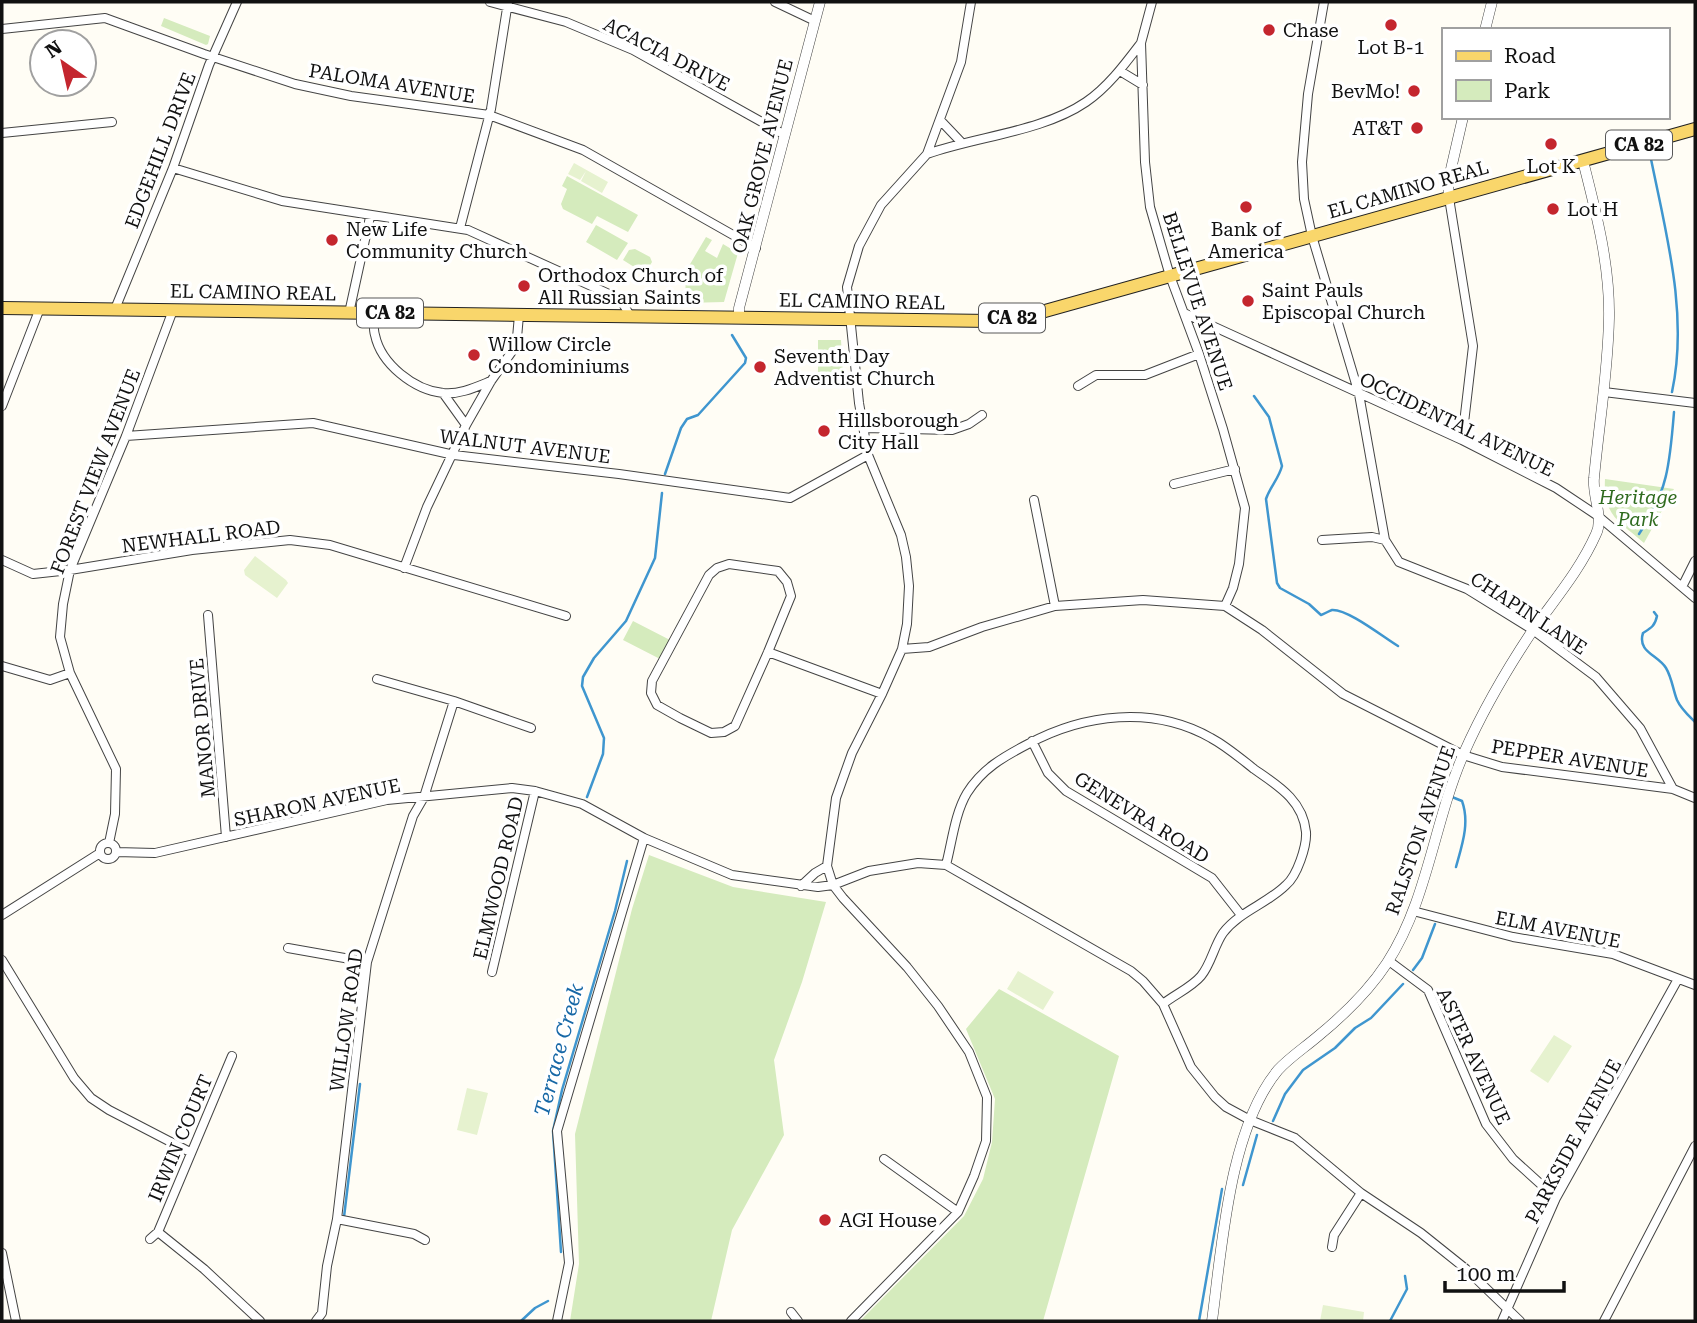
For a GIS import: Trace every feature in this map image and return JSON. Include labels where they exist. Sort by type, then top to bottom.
[{"type":"main road","name":"EL CAMINO REAL","points":[[2,308],[975,322],[1009,319],[1695,129]]},
{"type":"street","name":"EDGEHILL DRIVE","points":[[115,309],[173,168],[212,57],[237,2]]},
{"type":"street","name":"ACACIA DRIVE","points":[[490,2],[508,4],[566,22],[633,50],[785,135]]},
{"type":"street","points":[[775,2],[815,21]]},
{"type":"street","name":"OAK GROVE AVENUE","points":[[738,318],[820,2]]},
{"type":"street","points":[[851,1321],[958,1212],[986,1141],[986,1097],[969,1052],[907,967],[834,885],[827,866],[836,798],[852,753],[902,649],[907,624],[909,586],[901,535],[868,455],[849,320],[847,287],[859,246],[881,205],[927,154],[961,62],[971,2]]},
{"type":"street","name":"BELLEVUE AVENUE","points":[[1152,2],[1141,43],[1145,162],[1150,207],[1170,276],[1199,354],[1245,508],[1239,564],[1225,606]]},
{"type":"street","points":[[1322,540],[1371,537],[1385,540],[1359,394],[1312,236],[1304,199],[1302,162],[1308,94],[1324,2]]},
{"type":"street","points":[[1486,28],[1492,2]]},
{"type":"street","points":[[460,228],[489,115],[508,4]]},
{"type":"street","name":"PALOMA AVENUE","points":[[2,29],[105,18],[295,84],[351,96],[489,115],[583,150],[756,248]]},
{"type":"street","points":[[927,154],[961,142],[1056,117],[1086,102],[1120,71],[1141,43]]},
{"type":"street","points":[[1120,71],[1143,85]]},
{"type":"street","points":[[1462,440],[1473,346],[1448,182],[1463,119]]},
{"type":"street","points":[[941,121],[961,142]]},
{"type":"street","points":[[2,133],[112,122]]},
{"type":"street","name":"RALSTON AVENUE","points":[[1212,1321],[1231,1193],[1250,1121],[1266,1086],[1281,1067],[1349,1010],[1370,988],[1389,961],[1413,911],[1463,755],[1497,687],[1533,630],[1572,578],[1598,531],[1593,483],[1604,392],[1609,315],[1601,234],[1583,161]]},
{"type":"street","points":[[173,168],[282,201],[370,217],[460,228],[620,299],[631,317]]},
{"type":"street","points":[[349,313],[370,217]]},
{"type":"street","points":[[2,406],[40,308]]},
{"type":"street","name":"FOREST VIEW AVENUE","points":[[109,844],[115,814],[116,769],[70,673],[60,637],[70,570],[126,436],[173,310]]},
{"type":"street","points":[[374,313],[375,335],[382,353],[397,372],[419,386],[443,393],[467,390],[491,381]]},
{"type":"street","name":"OCCIDENTAL AVENUE","points":[[1184,313],[1462,440],[1556,488],[1598,516],[1695,598]]},
{"type":"street","points":[[404,568],[427,507],[454,456],[466,425],[491,381],[513,350],[519,315]]},
{"type":"street","points":[[1078,386],[1096,375],[1145,375],[1199,354]]},
{"type":"street","points":[[1604,392],[1695,403]]},
{"type":"street","points":[[443,393],[466,425]]},
{"type":"street","points":[[864,428],[952,430],[969,425],[982,415]]},
{"type":"street","name":"WALNUT AVENUE","points":[[126,436],[313,423],[454,456],[619,474],[790,498],[868,455]]},
{"type":"street","points":[[1174,484],[1235,469]]},
{"type":"street","points":[[1034,500],[1055,606]]},
{"type":"street","name":"NEWHALL ROAD","points":[[2,561],[33,574],[192,550],[290,540],[330,545],[565,616]]},
{"type":"street","name":"CHAPIN LANE","points":[[1385,540],[1399,562],[1467,589],[1533,630],[1597,677],[1640,728],[1673,789]]},
{"type":"street","points":[[1682,587],[1695,561]]},
{"type":"street","points":[[729,564],[778,571],[787,582],[791,596],[768,652],[735,726],[723,732],[711,733],[680,718],[657,705],[651,693],[652,681],[709,575],[729,564]]},
{"type":"street","name":"PEPPER AVENUE","points":[[902,649],[929,647],[982,627],[1055,606],[1143,600],[1225,606],[1262,630],[1343,694],[1463,755],[1514,769],[1673,789],[1695,798]]},
{"type":"street","name":"MANOR DRIVE","points":[[208,615],[226,837]]},
{"type":"street","points":[[768,652],[882,694]]},
{"type":"street","points":[[2,666],[50,680],[70,673]]},
{"type":"street","points":[[377,679],[454,701],[531,728]]},
{"type":"street","name":"WILLOW ROAD","points":[[322,1313],[327,1266],[337,1219],[367,961],[413,816],[424,797],[454,701]]},
{"type":"street","points":[[1163,1004],[1201,976],[1223,934],[1241,915],[1288,884],[1302,857],[1306,833],[1300,812],[1289,794],[1210,737],[1179,724],[1144,717],[1104,717],[1066,726],[999,759],[980,774],[965,796],[946,865],[1131,971],[1163,1004],[1198,1078],[1226,1107],[1250,1121],[1280,1130],[1295,1138],[1361,1193],[1421,1233],[1466,1269],[1520,1321]]},
{"type":"street","name":"GENEVRA ROAD","points":[[1032,741],[1048,773],[1066,791],[1212,878],[1241,915]]},
{"type":"street","name":"SHARON AVENUE","points":[[116,852],[155,853],[387,800],[512,789],[535,791],[582,804],[644,838],[732,875],[818,887],[834,885],[869,872],[906,865],[946,865]]},
{"type":"street","name":"ELMWOOD ROAD","points":[[492,972],[535,791]]},
{"type":"street","points":[[557,1321],[569,1263],[557,1131],[644,838]]},
{"type":"street","points":[[2,915],[100,853],[102,846],[109,844],[115,847],[116,852],[109,859],[104,859],[100,853]]},
{"type":"street","points":[[801,886],[827,866]]},
{"type":"street","name":"ELM AVENUE","points":[[1413,911],[1513,937],[1613,954],[1695,985]]},
{"type":"street","points":[[288,948],[367,961]]},
{"type":"street","points":[[2,960],[74,1078],[91,1098],[190,1152]]},
{"type":"street","name":"ASTER AVENUE","points":[[1389,961],[1428,990],[1486,1124],[1513,1159],[1556,1198]]},
{"type":"street","name":"PARKSIDE AVENUE","points":[[1502,1321],[1556,1198],[1678,979]]},
{"type":"street","name":"IRWIN COURT","points":[[150,1239],[158,1232],[232,1056]]},
{"type":"street","points":[[1604,1321],[1695,1146]]},
{"type":"street","points":[[884,1158],[958,1212]]},
{"type":"street","points":[[1332,1247],[1334,1235],[1361,1193]]},
{"type":"street","points":[[337,1219],[414,1234],[425,1240]]},
{"type":"street","name":"IRWIN COURT","points":[[158,1232],[204,1269],[260,1321]]},
{"type":"street","points":[[2,1253],[16,1321]]},
{"type":"street","points":[[790,1312],[798,1321]]},
{"type":"street","points":[[316,1321],[322,1313],[327,1321]]},
{"type":"green space","points":[[164,18],[210,36],[208,44],[161,26]]},
{"type":"green space","points":[[574,163],[608,182],[602,193],[581,181],[586,171],[580,180],[568,174]]},
{"type":"green space","points":[[567,176],[638,215],[628,232],[597,216],[592,224],[563,209],[561,204],[567,189],[562,186]]},
{"type":"green space","points":[[596,225],[628,243],[617,260],[586,242]]},
{"type":"green space","points":[[706,237],[712,240],[705,251],[717,258],[723,244],[738,253],[724,302],[685,303],[686,271]]},
{"type":"green space","points":[[635,249],[650,257],[652,262],[642,272],[623,260],[629,250]]},
{"type":"green space","points":[[818,340],[841,340],[843,375],[818,374]]},
{"type":"green space","name":"Heritage Park","points":[[1605,479],[1674,489],[1644,543],[1614,517],[1607,502]]},
{"type":"green space","points":[[255,556],[288,583],[277,598],[245,575],[244,570]]},
{"type":"green space","points":[[633,621],[670,640],[660,659],[623,640]]},
{"type":"green space","points":[[649,855],[733,887],[826,902],[802,982],[774,1060],[784,1135],[732,1230],[711,1321],[570,1321],[579,1264],[575,1134],[632,909]]},
{"type":"green space","points":[[1018,971],[1054,992],[1043,1010],[1007,989]]},
{"type":"green space","points":[[999,989],[1119,1056],[1043,1321],[860,1321],[964,1216],[983,1179],[992,1142],[995,1099],[966,1029]]},
{"type":"green space","points":[[1554,1035],[1572,1046],[1548,1083],[1530,1071]]},
{"type":"green space","points":[[467,1088],[488,1093],[477,1135],[457,1130]]},
{"type":"green space","points":[[1323,1305],[1364,1312],[1363,1321],[1320,1321]]},
{"type":"waterway","points":[[1650,154],[1668,242],[1676,302],[1677,362],[1672,392]]},
{"type":"waterway","name":"Terrace Creek","points":[[665,474],[681,428],[687,419],[698,415],[745,363],[746,358],[732,335]]},
{"type":"waterway","points":[[1254,396],[1269,417],[1282,466],[1266,499],[1277,583],[1280,588],[1309,604],[1321,615],[1332,610],[1347,614],[1398,646]]},
{"type":"waterway","points":[[1639,534],[1662,490],[1671,446],[1674,412]]},
{"type":"waterway","name":"Terrace Creek","points":[[587,797],[603,754],[604,738],[582,686],[583,677],[594,658],[626,621],[655,558],[662,493]]},
{"type":"waterway","points":[[1654,612],[1657,616],[1652,626],[1643,633],[1643,645],[1666,668],[1679,703],[1695,722]]},
{"type":"waterway","points":[[1452,797],[1462,801],[1465,818],[1456,867]]},
{"type":"waterway","name":"Terrace Creek","points":[[561,1252],[553,1131],[562,1090],[615,911],[627,861]]},
{"type":"waterway","points":[[1413,970],[1422,958],[1435,924]]},
{"type":"waterway","points":[[1273,1121],[1285,1094],[1303,1070],[1371,1018],[1403,984]]},
{"type":"waterway","points":[[344,1217],[360,1084]]},
{"type":"waterway","points":[[1243,1185],[1257,1135]]},
{"type":"waterway","points":[[1199,1321],[1222,1189]]},
{"type":"waterway","points":[[1390,1321],[1407,1289],[1405,1276]]},
{"type":"waterway","name":"Terrace Creek","points":[[521,1321],[535,1308],[548,1301]]},
{"type":"place","name":"Lot B-1","points":[[1391,25]]},
{"type":"place","name":"Chase","points":[[1269,30]]},
{"type":"place","name":"BevMo!","points":[[1414,91]]},
{"type":"place","name":"AT&T","points":[[1417,128]]},
{"type":"place","name":"Lot K","points":[[1551,144]]},
{"type":"place","name":"Bank of America","points":[[1246,207]]},
{"type":"place","name":"Lot H","points":[[1553,209]]},
{"type":"place","name":"New Life Community Church","points":[[332,240]]},
{"type":"place","name":"Orthodox Church of All Russian Saints","points":[[524,286]]},
{"type":"place","name":"Saint Pauls Episcopal Church","points":[[1248,301]]},
{"type":"place","name":"Willow Circle Condominiums","points":[[474,355]]},
{"type":"place","name":"Seventh Day Adventist Church","points":[[760,367]]},
{"type":"place","name":"Hillsborough City Hall","points":[[824,431]]},
{"type":"place","name":"AGI House","points":[[825,1220]]}]
